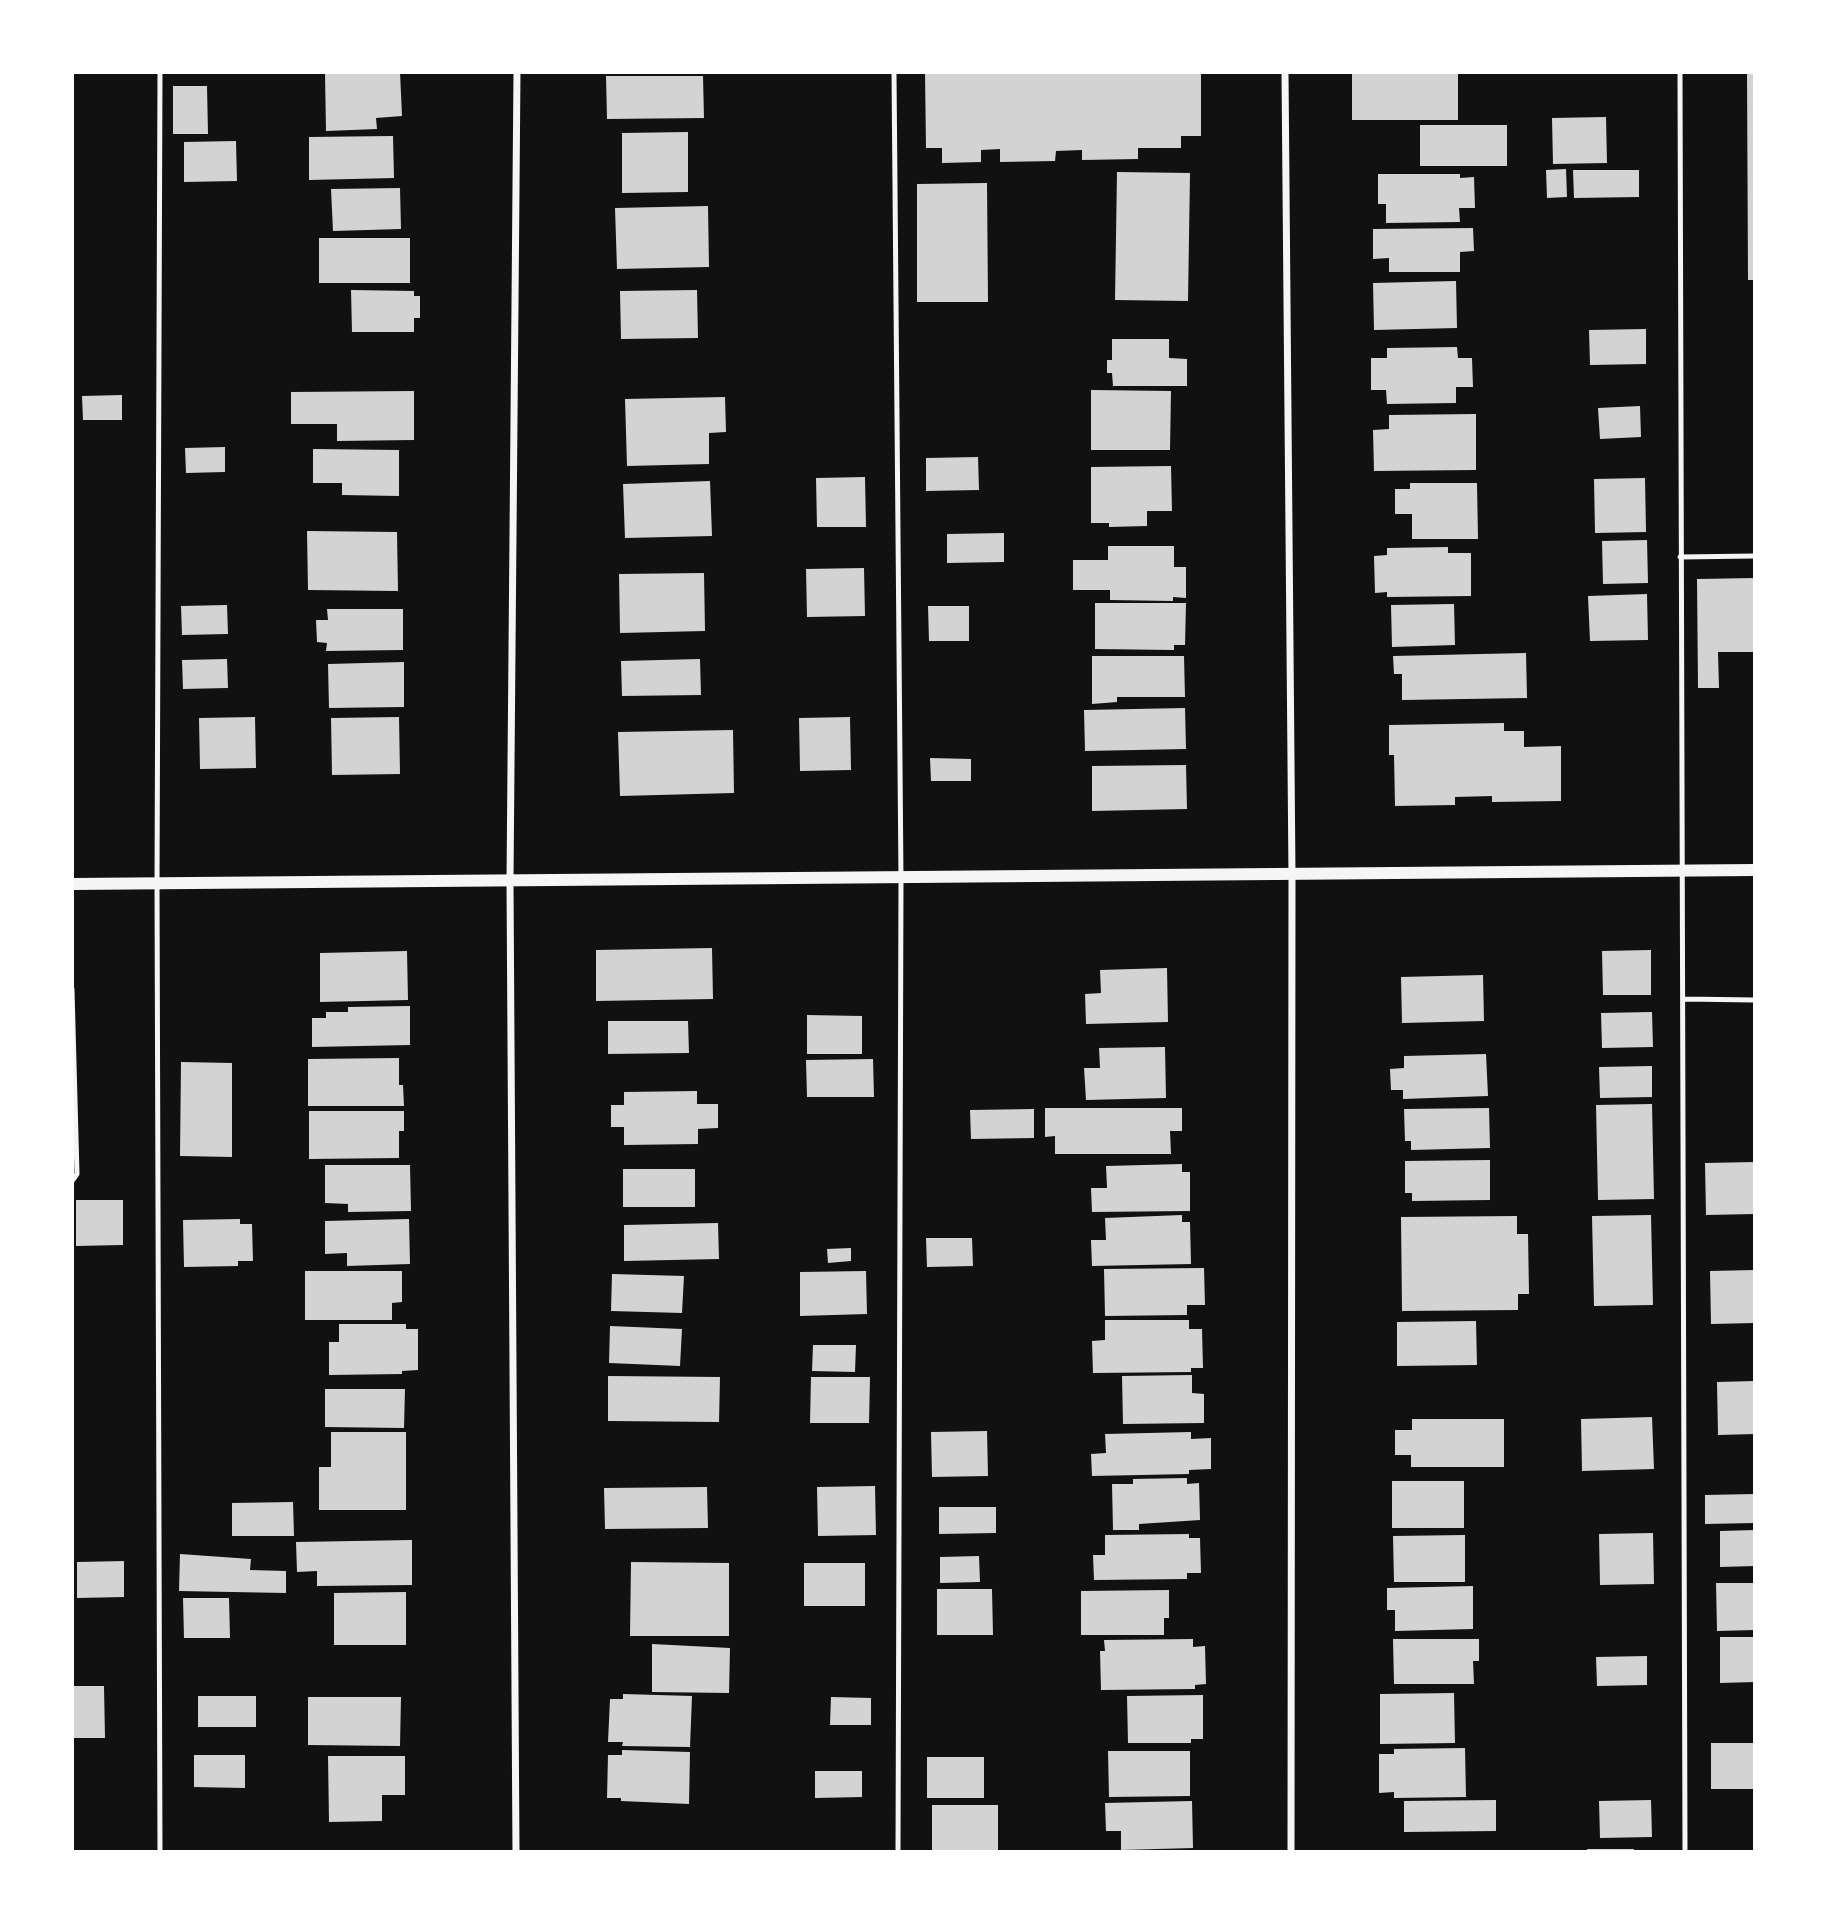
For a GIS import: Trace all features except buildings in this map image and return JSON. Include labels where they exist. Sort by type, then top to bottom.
[{"type":"street","points":[[516,1852],[510,881],[517,72]]},
{"type":"street","points":[[1285,72],[1292,876],[1291,1852]]},
{"type":"street","points":[[72,884],[1292,876],[1755,870]]},
{"type":"lane","points":[[160,72],[157,883],[160,1852]]},
{"type":"lane","points":[[894,72],[901,878],[898,1852]]},
{"type":"lane","points":[[1679,72],[1685,1852]]},
{"type":"lane","points":[[1680,557],[1755,556]]},
{"type":"lane","points":[[72,989],[77,1174],[72,1181]]},
{"type":"lane","points":[[1683,999],[1755,1000]]}]
